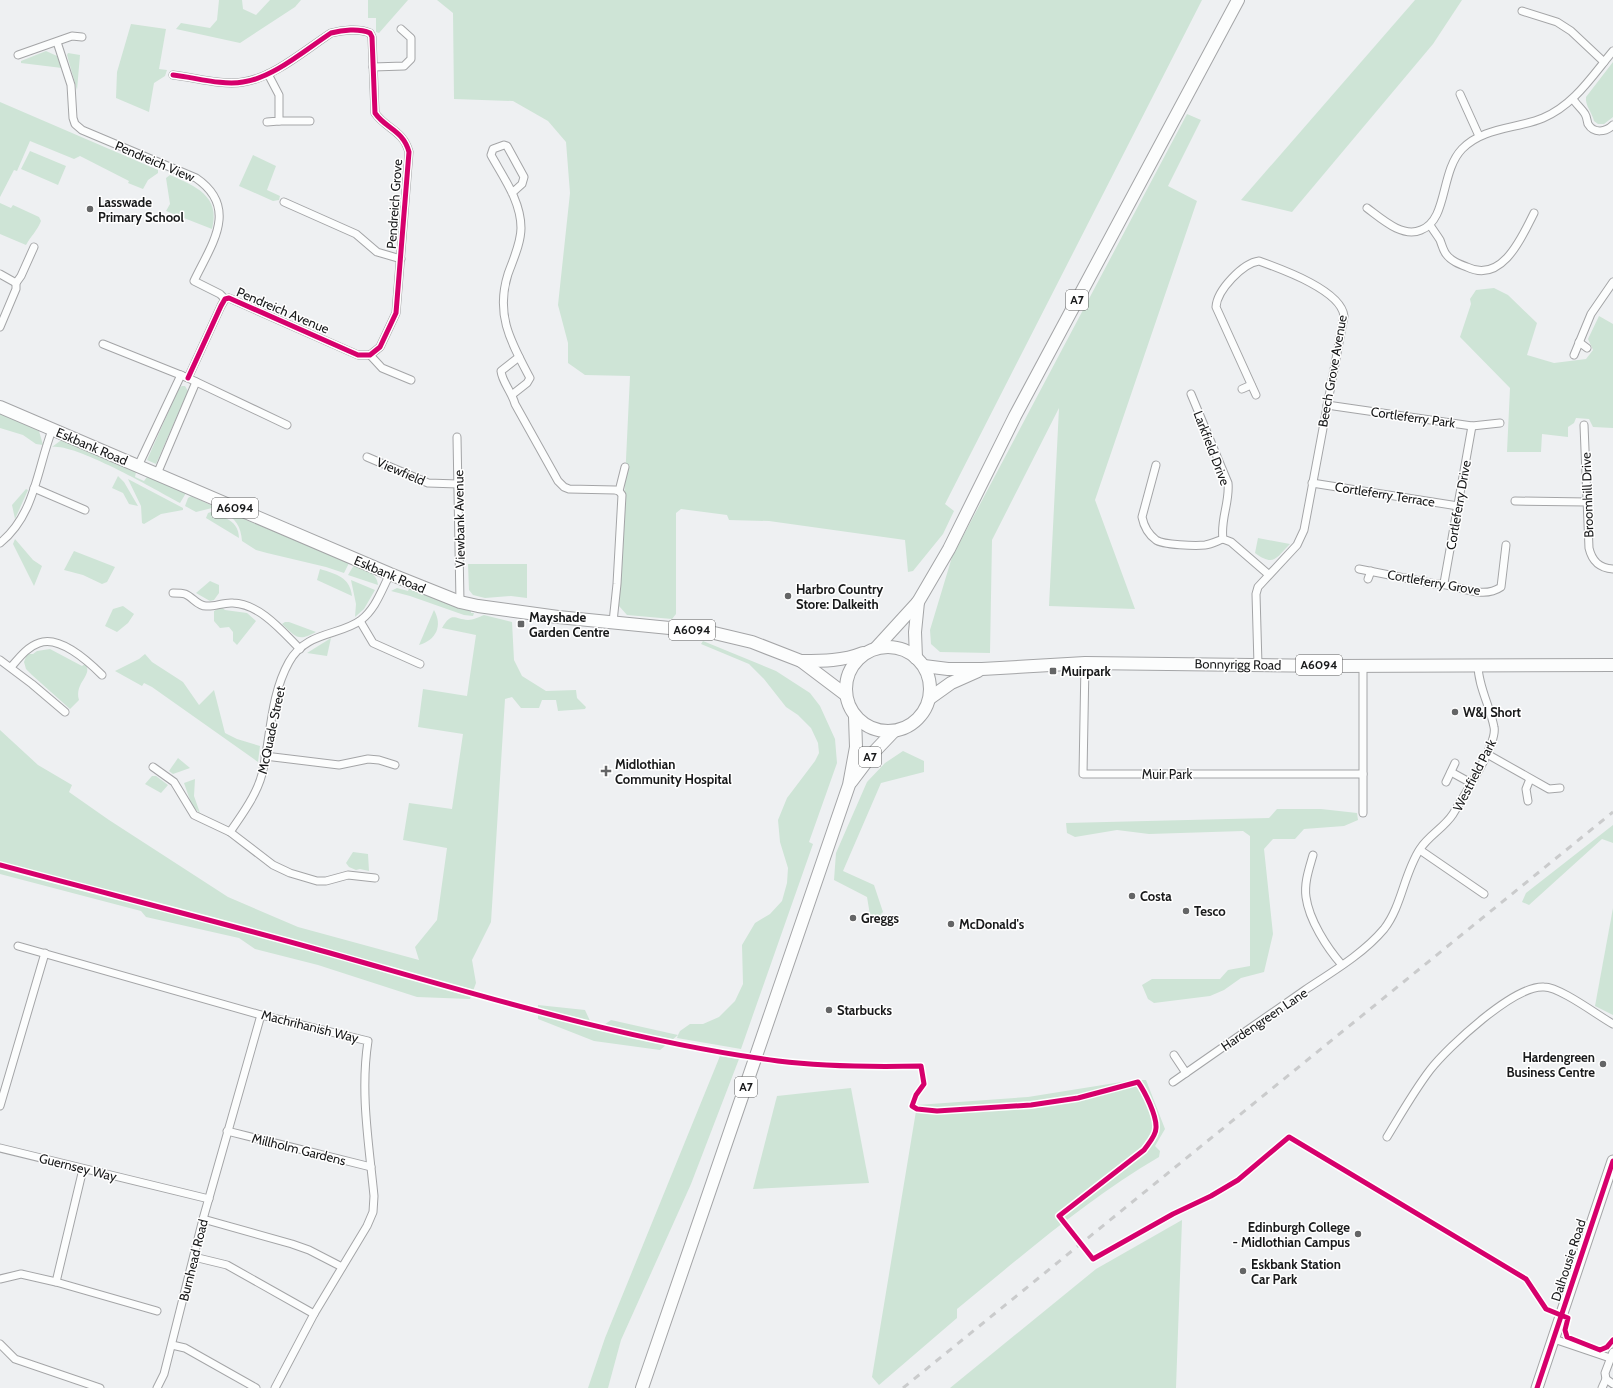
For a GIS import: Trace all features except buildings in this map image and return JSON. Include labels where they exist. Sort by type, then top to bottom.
[{"type":"main road","name":"A7","points":[[870,650],[918,602],[949,549],[1015,416],[1238,0]]},
{"type":"main road","name":"Eskbank Road","points":[[0,407],[390,574],[460,602],[543,615],[710,632],[752,642],[802,661],[846,695]]},
{"type":"main road","name":"A7","points":[[918,602],[915,632],[920,662]]},
{"type":"main road","points":[[891,647],[900,649],[920,662],[930,682],[930,698],[925,710],[917,720],[907,727],[894,731],[878,730],[867,726],[855,717],[846,695],[850,671],[858,660],[870,650],[891,647]]},
{"type":"main road","name":"Eskbank Road","points":[[802,661],[850,659],[870,650]]},
{"type":"main road","name":"Bonnyrigg Road","points":[[920,662],[948,669],[982,669],[1085,663],[1363,666],[1613,665]]},
{"type":"main road","name":"Bonnyrigg Road","points":[[930,698],[951,683],[982,669]]},
{"type":"main road","name":"A7","points":[[642,1388],[849,785],[856,747],[855,717]]},
{"type":"main road","name":"A7","points":[[849,785],[873,753],[894,731]]},
{"type":"main road","name":"Dalhousie Road","points":[[1537,1388],[1613,1161]]},
{"type":"street","points":[[1522,11],[1557,22],[1571,31],[1604,62]]},
{"type":"street","points":[[373,67],[404,66],[411,59],[411,38],[402,29]]},
{"type":"street","name":"Pendreich Grove","points":[[173,75],[233,83],[254,80],[268,74],[331,34],[338,32],[365,31],[370,33],[372,37],[375,113],[381,120],[402,136],[407,142],[409,152],[401,260],[394,320],[380,347],[370,355]]},
{"type":"street","points":[[18,55],[72,36],[82,36]]},
{"type":"street","name":"Pendreich View","points":[[57,42],[71,85],[73,118],[75,124],[82,130],[196,178],[208,188],[213,195],[220,215],[218,230],[194,281],[220,294],[225,300]]},
{"type":"street","points":[[1367,208],[1385,222],[1400,230],[1413,232],[1422,230],[1430,225],[1440,210],[1445,182],[1450,166],[1468,142],[1479,136],[1543,118],[1560,109],[1573,99],[1588,83],[1613,51]]},
{"type":"street","points":[[268,74],[278,95],[279,121]]},
{"type":"street","points":[[1460,94],[1479,136]]},
{"type":"street","points":[[1573,99],[1585,114],[1588,124],[1594,130],[1601,131],[1609,129],[1613,125]]},
{"type":"street","points":[[267,122],[310,120]]},
{"type":"street","points":[[512,193],[522,184],[524,177],[507,146],[500,145],[493,149],[491,155],[512,193],[518,212],[521,235],[502,294],[502,307],[508,331],[529,380],[513,394]]},
{"type":"street","name":"Pendreich Grove","points":[[284,202],[356,234],[377,252],[401,260]]},
{"type":"street","points":[[1430,225],[1440,240],[1446,254],[1454,262],[1472,270],[1485,270],[1496,268],[1506,259],[1518,244],[1534,213]]},
{"type":"street","points":[[0,327],[16,289],[16,283],[21,276],[34,247]]},
{"type":"street","name":"Beech Grove Avenue","points":[[1256,395],[1216,306],[1216,302],[1219,296],[1242,268],[1251,262],[1259,261],[1306,280],[1341,305],[1344,310],[1344,316],[1301,538],[1297,545],[1268,574],[1258,587],[1256,594],[1258,664]]},
{"type":"street","points":[[0,274],[16,283]]},
{"type":"street","points":[[1574,355],[1578,342],[1591,314],[1613,282]]},
{"type":"street","name":"Pendreich Avenue","points":[[188,378],[225,300],[234,299],[358,355],[370,355]]},
{"type":"street","points":[[1578,342],[1587,348]]},
{"type":"street","points":[[103,344],[188,378],[287,425]]},
{"type":"street","points":[[370,355],[382,368],[411,380]]},
{"type":"street","points":[[519,357],[501,371],[513,394],[515,404],[560,484],[569,489],[619,491]]},
{"type":"street","points":[[138,466],[181,375]]},
{"type":"street","points":[[157,474],[196,382]]},
{"type":"street","points":[[1242,389],[1251,385]]},
{"type":"street","name":"Larkfield Drive","points":[[1191,394],[1228,483],[1228,498],[1221,529],[1223,538]]},
{"type":"street","name":"Cortleferry Park","points":[[1327,405],[1472,426],[1500,423]]},
{"type":"street","name":"Broomhill Drive","points":[[1584,425],[1589,548],[1591,556],[1596,564],[1613,569]]},
{"type":"street","name":"Cortleferry Drive","points":[[1444,583],[1472,426]]},
{"type":"street","points":[[0,543],[16,528],[29,505],[52,430]]},
{"type":"street","name":"Viewbank Avenue","points":[[457,437],[460,602]]},
{"type":"street","name":"Viewfield","points":[[367,457],[428,483],[458,484]]},
{"type":"street","points":[[1156,466],[1142,517],[1143,525],[1148,533],[1157,541],[1165,543],[1204,545],[1223,538],[1231,542],[1268,574]]},
{"type":"street","points":[[613,622],[623,500],[619,491],[625,467]]},
{"type":"street","name":"Cortleferry Terrace","points":[[1312,483],[1458,506]]},
{"type":"street","points":[[34,488],[85,510]]},
{"type":"street","points":[[1519,498],[1587,502]]},
{"type":"street","name":"Cortleferry Grove","points":[[1359,569],[1435,584],[1444,583],[1460,589],[1495,591],[1501,587],[1506,545]]},
{"type":"street","name":"Cortleferry Grove","points":[[1368,580],[1371,571]]},
{"type":"street","name":"McQuade Street","points":[[230,832],[257,786],[262,774],[264,756],[279,688],[290,661],[300,649],[323,634],[360,621],[373,608],[390,574]]},
{"type":"street","points":[[173,593],[185,594],[200,605],[207,607],[222,602],[235,602],[250,608],[277,626],[300,649]]},
{"type":"street","points":[[360,621],[373,643],[420,664]]},
{"type":"street","points":[[11,667],[26,650],[33,645],[39,642],[56,642],[90,664],[102,675]]},
{"type":"street","points":[[0,660],[11,667],[65,712]]},
{"type":"street","name":"Muir Park","points":[[1085,663],[1083,774],[1363,774]]},
{"type":"street","name":"Westfield Park","points":[[1420,850],[1431,835],[1449,820],[1492,746],[1495,728],[1478,674],[1478,665]]},
{"type":"street","points":[[1363,666],[1363,814]]},
{"type":"street","points":[[1487,754],[1549,790],[1560,788]]},
{"type":"street","points":[[264,756],[339,765],[368,759],[379,760],[395,765]]},
{"type":"street","points":[[1446,782],[1455,763]]},
{"type":"street","points":[[154,767],[174,782],[194,815],[230,832],[273,865],[307,879],[326,881],[348,875],[375,878]]},
{"type":"street","points":[[1451,772],[1471,783]]},
{"type":"street","points":[[1528,801],[1526,789],[1530,779]]},
{"type":"street","points":[[1420,850],[1484,894]]},
{"type":"street","name":"Hardengreen Lane","points":[[1174,1082],[1342,965],[1374,939],[1385,928],[1393,913],[1420,850]]},
{"type":"street","points":[[1313,855],[1306,875],[1306,898],[1318,932],[1330,951],[1342,965]]},
{"type":"street","name":"Machrihanish Way","points":[[18,946],[261,1015],[368,1041],[365,1063],[364,1092],[374,1196],[373,1212],[367,1226],[314,1314],[275,1388]]},
{"type":"street","points":[[0,1106],[45,954]]},
{"type":"street","points":[[1387,1137],[1430,1069],[1459,1039],[1506,1002],[1537,987],[1553,988],[1613,1024]]},
{"type":"street","name":"Burnhead Road","points":[[157,1388],[164,1374],[203,1219],[261,1015]]},
{"type":"street","points":[[1174,1055],[1186,1073]]},
{"type":"street","name":"Millholm Gardens","points":[[228,1131],[371,1167]]},
{"type":"street","name":"Guernsey Way","points":[[0,1148],[209,1199]]},
{"type":"street","points":[[56,1282],[83,1169]]},
{"type":"street","points":[[203,1219],[292,1244],[309,1250],[342,1267]]},
{"type":"street","points":[[194,1257],[227,1265],[314,1314]]},
{"type":"street","points":[[0,1279],[21,1274],[56,1282],[157,1312]]},
{"type":"street","points":[[1554,1339],[1611,1355],[1605,1372],[1606,1378],[1602,1388]]},
{"type":"street","points":[[0,1344],[14,1360],[100,1388]]},
{"type":"street","points":[[172,1345],[186,1348],[256,1388]]},
{"type":"street","points":[[1606,1378],[1613,1384]]},
{"type":"green space","points":[[219,0],[242,0],[243,9],[256,15],[270,0],[301,0],[295,7],[240,43],[176,29],[181,23],[210,28],[217,20]]},
{"type":"green space","points":[[368,0],[408,0],[379,33],[376,32],[376,18],[368,18]]},
{"type":"green space","points":[[437,0],[1202,0],[945,504],[954,511],[943,534],[913,571],[908,572],[905,540],[769,521],[729,520],[727,515],[681,509],[676,513],[676,614],[672,619],[627,615],[619,606],[630,376],[585,375],[568,363],[568,343],[558,305],[570,193],[566,142],[548,121],[513,101],[454,99],[453,13]]},
{"type":"green space","points":[[1415,0],[1462,0],[1433,44],[1292,212],[1241,200]]},
{"type":"green space","points":[[131,24],[166,29],[159,69],[167,70],[165,76],[154,83],[149,112],[116,98],[117,72]]},
{"type":"green space","points":[[46,51],[57,56],[62,68],[21,63],[21,61]]},
{"type":"green space","points":[[68,53],[80,55],[77,90],[67,55]]},
{"type":"green space","points":[[1613,62],[1613,117],[1604,124],[1598,124],[1594,121],[1586,97]]},
{"type":"green space","points":[[0,102],[158,170],[158,173],[148,180],[143,189],[128,183],[129,181],[80,156],[74,159],[30,141],[17,171],[14,170],[0,197]]},
{"type":"green space","points":[[1187,114],[1201,120],[1168,186],[1197,201],[1095,500],[1135,609],[1049,606],[1059,408],[992,540],[990,653],[940,652],[931,644],[930,630],[952,557]]},
{"type":"green space","points":[[30,151],[66,166],[58,185],[21,169]]},
{"type":"green space","points":[[253,155],[276,166],[267,190],[280,196],[279,200],[273,201],[239,186]]},
{"type":"green space","points":[[170,175],[197,188],[209,200],[213,208],[214,218],[212,229],[166,211],[170,204],[166,178]]},
{"type":"green space","points":[[0,203],[11,208],[13,205],[39,217],[41,221],[26,245],[0,234]]},
{"type":"green space","points":[[1494,288],[1508,295],[1537,323],[1527,355],[1554,363],[1586,359],[1593,350],[1588,339],[1599,316],[1613,324],[1613,428],[1593,427],[1589,419],[1576,418],[1574,423],[1568,427],[1568,437],[1542,434],[1541,452],[1507,452],[1510,388],[1460,337],[1471,304],[1470,299],[1476,290]]},
{"type":"green space","points":[[185,386],[188,391],[156,464],[147,460],[179,388]]},
{"type":"green space","points":[[0,413],[39,431],[43,445],[36,444],[23,435],[0,428]]},
{"type":"green space","points":[[60,441],[65,441],[136,472],[135,477],[144,481],[147,477],[186,493],[180,503],[116,469],[78,452],[52,447]]},
{"type":"green space","points":[[118,476],[124,482],[138,506],[129,504],[123,493],[112,488]]},
{"type":"green space","points":[[128,479],[183,508],[183,510],[161,514],[144,524],[142,523],[141,506]]},
{"type":"green space","points":[[26,489],[28,490],[15,519],[12,505]]},
{"type":"green space","points":[[191,496],[213,506],[212,508],[196,512],[185,506],[188,498]]},
{"type":"green space","points":[[223,510],[349,563],[344,573],[326,567],[256,550],[242,541],[239,527],[231,517],[222,512]]},
{"type":"green space","points":[[211,512],[230,520],[236,527],[239,538],[206,518],[208,513]]},
{"type":"green space","points":[[1258,538],[1290,544],[1278,557],[1271,560],[1261,557],[1255,553]]},
{"type":"green space","points":[[15,539],[33,560],[42,566],[34,586],[13,544]]},
{"type":"green space","points":[[74,551],[115,567],[107,582],[102,584],[83,575],[64,570]]},
{"type":"green space","points":[[468,564],[527,564],[527,598],[511,596],[485,598],[473,595],[469,590]]},
{"type":"green space","points":[[354,565],[373,574],[378,585],[348,575]]},
{"type":"green space","points":[[320,569],[337,575],[345,580],[351,590],[352,596],[317,580]]},
{"type":"green space","points":[[351,580],[375,590],[364,609],[355,617],[356,604]]},
{"type":"green space","points":[[210,581],[219,585],[219,593],[214,600],[210,601],[196,593]]},
{"type":"green space","points":[[397,588],[408,591],[409,588],[455,607],[471,610],[471,613],[474,613],[473,616],[464,615],[391,591]]},
{"type":"green space","points":[[123,606],[134,614],[128,623],[117,632],[105,626],[113,609]]},
{"type":"green space","points":[[221,607],[225,610],[247,613],[256,621],[237,645],[233,641],[233,632],[229,627],[220,628],[214,621],[214,611]]},
{"type":"green space","points":[[434,610],[438,622],[436,632],[430,640],[419,645]]},
{"type":"green space","points":[[484,615],[512,622],[514,660],[522,676],[546,691],[576,690],[577,698],[586,707],[585,709],[558,711],[556,700],[542,700],[539,708],[521,708],[512,697],[505,699],[491,922],[472,960],[476,983],[470,999],[417,997],[318,965],[255,949],[239,938],[146,917],[141,911],[0,874],[0,730],[38,765],[72,785],[69,792],[109,820],[228,897],[298,927],[419,960],[415,947],[437,920],[447,848],[403,840],[409,803],[452,809],[463,734],[418,727],[423,689],[467,696],[476,635],[442,628],[448,619],[454,617],[470,620]]},
{"type":"green space","points":[[289,622],[316,632],[305,637],[298,637],[282,624]]},
{"type":"green space","points":[[331,638],[327,656],[307,653]]},
{"type":"green space","points":[[703,641],[776,671],[810,693],[820,706],[835,739],[837,763],[809,842],[813,844],[741,1049],[677,1038],[680,1031],[690,1024],[703,1024],[719,1017],[735,1001],[743,984],[742,945],[755,923],[770,914],[782,901],[787,883],[788,868],[780,842],[778,820],[787,798],[815,761],[819,753],[818,743],[811,728],[798,715],[786,707],[764,679],[749,664],[701,644]]},
{"type":"green space","points":[[50,649],[82,666],[85,664],[87,668],[86,675],[79,688],[79,700],[70,709],[26,669],[24,662],[27,654],[33,654],[37,651]]},
{"type":"green space","points":[[145,654],[152,662],[183,682],[199,705],[214,690],[225,733],[237,739],[260,746],[258,762],[152,687],[144,683],[142,686],[115,671],[139,659]]},
{"type":"green space","points":[[903,751],[924,761],[924,772],[881,783],[843,871],[874,885],[883,912],[876,919],[870,915],[867,897],[834,880],[836,853],[867,782],[885,763]]},
{"type":"green space","points":[[178,758],[190,768],[173,774],[169,771]]},
{"type":"green space","points":[[152,776],[156,776],[168,785],[161,793],[145,784]]},
{"type":"green space","points":[[195,779],[194,796],[200,813],[192,806],[184,783]]},
{"type":"green space","points":[[1277,809],[1321,809],[1357,813],[1358,820],[1344,826],[1304,829],[1295,839],[1273,839],[1264,849],[1273,934],[1264,972],[1241,978],[1224,990],[1210,996],[1154,1003],[1148,999],[1142,985],[1152,979],[1220,979],[1228,970],[1250,966],[1250,836],[1243,831],[1149,834],[1117,830],[1075,837],[1067,833],[1066,823],[1269,818]]},
{"type":"green space","points":[[1613,825],[1613,843],[1602,839],[1529,905],[1522,902],[1526,893]]},
{"type":"green space","points":[[353,852],[368,854],[369,871],[360,869],[356,870],[349,867],[346,863]]},
{"type":"green space","points":[[1613,908],[1613,1015],[1595,1006]]},
{"type":"green space","points":[[538,1005],[585,1010],[591,1023],[604,1025],[611,1020],[678,1035],[660,1050],[594,1041],[538,1019]]},
{"type":"green space","points":[[720,1056],[739,1059],[691,1184],[621,1340],[608,1388],[588,1388],[605,1338]]},
{"type":"green space","points":[[1134,1080],[1146,1080],[1165,1129],[1155,1146],[1160,1151],[1159,1157],[1106,1191],[1030,1249],[957,1309],[957,1318],[879,1385],[872,1377],[917,1105],[1028,1097]]},
{"type":"green space","points":[[851,1088],[869,1183],[753,1189],[777,1096]]},
{"type":"green space","points":[[1182,1220],[1176,1388],[950,1388],[1096,1269]]},
{"type":"railway","points":[[903,1388],[1613,812]]},
{"type":"cycle path","points":[[173,75],[226,83],[243,82],[266,75],[277,69],[331,33],[350,30],[366,31],[370,33],[372,37],[375,113],[384,123],[399,134],[409,152],[396,313],[380,347],[370,355],[358,355],[229,298],[225,299],[221,306],[188,378]]},
{"type":"cycle path","points":[[0,865],[273,937],[544,1013],[660,1041],[719,1052],[796,1063],[850,1066],[921,1066],[924,1084],[916,1095],[912,1106],[917,1109],[937,1111],[1031,1105],[1078,1098],[1138,1082],[1155,1117],[1156,1131],[1153,1137],[1144,1150],[1059,1216],[1093,1259],[1173,1214],[1211,1196],[1238,1180],[1289,1137],[1526,1279],[1546,1309],[1568,1318],[1565,1330],[1567,1337],[1600,1350],[1607,1347],[1613,1340]]},
{"type":"cycle path","points":[[1537,1388],[1613,1161]]},
{"type":"place","name":"Lasswade Primary School","points":[[90,209]]},
{"type":"place","name":"Harbro Country Store: Dalkeith","points":[[788,596]]},
{"type":"place","name":"Mayshade Garden Centre","points":[[521,624]]},
{"type":"place","name":"Muirpark","points":[[1053,671]]},
{"type":"place","name":"W&J Short","points":[[1455,712]]},
{"type":"place","name":"Midlothian Community Hospital","points":[[606,771]]},
{"type":"place","name":"Costa","points":[[1132,896]]},
{"type":"place","name":"Tesco","points":[[1186,911]]},
{"type":"place","name":"Greggs","points":[[853,918]]},
{"type":"place","name":"McDonald's","points":[[951,924]]},
{"type":"place","name":"Starbucks","points":[[829,1010]]},
{"type":"place","name":"Hardengreen Business Centre","points":[[1603,1064]]},
{"type":"place","name":"Edinburgh College - Midlothian Campus","points":[[1358,1234]]},
{"type":"place","name":"Eskbank Station Car Park","points":[[1243,1271]]}]
